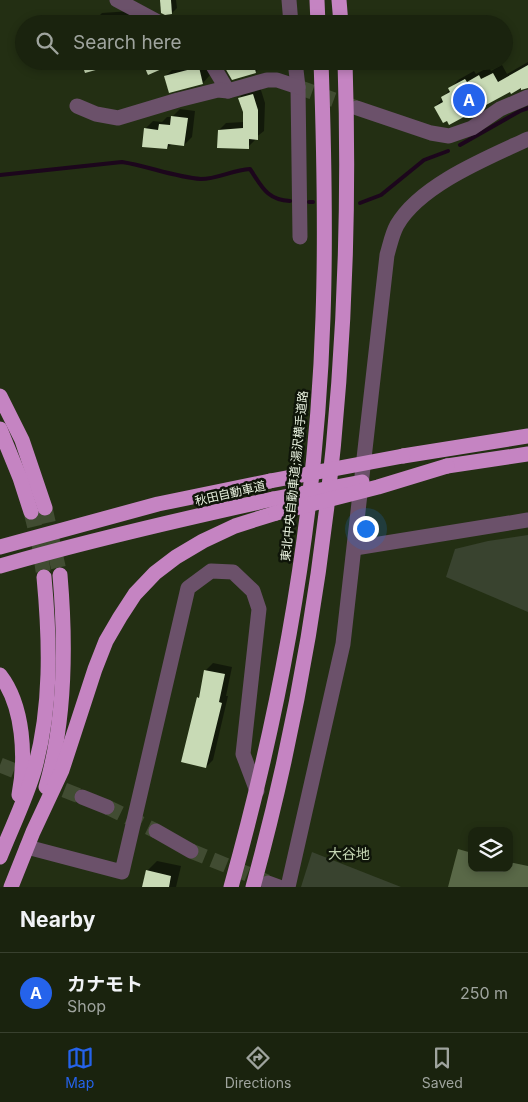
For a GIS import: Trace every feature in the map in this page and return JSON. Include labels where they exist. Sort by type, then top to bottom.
[{"type":"highway","points":[[317,0],[318,15]]},
{"type":"highway","points":[[339,0],[340,15]]},
{"type":"highway","name":"東北中央自動車道;湯沢横手道路","points":[[231,887],[257,791],[281,682],[307,516],[316,423],[326,234],[321,70]]},
{"type":"highway","points":[[253,887],[281,776],[300,686],[317,589],[328,504],[344,316],[347,137],[344,70]]},
{"type":"highway","points":[[0,396],[10,412],[22,440],[38,510],[20,478],[0,429]]},
{"type":"highway","name":"秋田自動車道","points":[[0,547],[158,504],[403,456],[528,436]]},
{"type":"highway","points":[[11,887],[33,832],[62,770],[106,641],[135,594],[155,573],[176,557],[203,541],[275,506],[378,487],[448,466],[528,454]]},
{"type":"highway","points":[[0,539],[126,506],[180,495],[270,481]]},
{"type":"highway","name":"秋田自動車道","points":[[0,566],[51,551],[157,525],[275,506]]},
{"type":"highway","points":[[33,832],[49,778],[56,746],[64,648],[60,575]]},
{"type":"highway","points":[[0,857],[31,781],[41,742],[46,700],[48,644],[44,577]]},
{"type":"highway","points":[[0,676],[12,697],[18,717],[21,740],[22,767],[20,792],[12,828]]},
{"type":"street","points":[[117,0],[145,15]]},
{"type":"street","points":[[288,0],[290,15]]},
{"type":"street","points":[[215,70],[228,91]]},
{"type":"street","points":[[296,70],[298,86],[300,237]]},
{"type":"street","points":[[78,106],[96,114],[118,118],[194,96],[218,90],[228,91],[267,80],[277,80],[298,86]]},
{"type":"street","points":[[357,108],[431,133],[449,136],[472,128],[500,109],[528,97]]},
{"type":"street","points":[[288,887],[344,644],[386,264],[391,239],[397,225],[420,199],[477,163],[528,139]]},
{"type":"street","points":[[355,548],[528,520]]},
{"type":"street","points":[[27,846],[122,872],[188,588],[210,571],[233,572],[253,591],[259,609],[243,754],[257,791]]},
{"type":"street","points":[[82,797],[108,807]]},
{"type":"street","points":[[156,831],[191,850]]},
{"type":"green space","points":[[528,535],[528,612],[446,577],[455,549],[488,541]]},
{"type":"green space","points":[[458,849],[468,852],[468,872],[513,872],[513,863],[528,866],[528,887],[448,887]]},
{"type":"green space","points":[[312,852],[401,887],[301,887]]},
{"type":"building","points":[[160,0],[171,0],[172,14],[165,15],[161,13]]},
{"type":"building","points":[[528,65],[528,88],[521,90],[521,88],[511,94],[510,92],[449,125],[447,121],[443,123],[434,107],[443,102],[441,97],[450,92],[448,88],[465,79],[467,82],[479,75],[481,79],[493,73],[498,82]]},
{"type":"building","points":[[84,70],[96,70],[85,73]]},
{"type":"building","points":[[146,70],[159,70],[148,75]]},
{"type":"building","points":[[187,70],[200,70],[203,84],[169,93],[164,76]]},
{"type":"building","points":[[226,70],[255,70],[256,73],[232,80]]},
{"type":"building","points":[[253,94],[258,110],[258,140],[249,139],[249,149],[217,148],[218,130],[243,128],[243,112],[238,98]]},
{"type":"building","points":[[171,116],[188,118],[184,146],[168,144],[167,149],[142,147],[144,128],[158,130],[159,124],[170,125]]},
{"type":"building","points":[[204,670],[225,674],[219,702],[222,703],[206,768],[181,762],[197,697],[199,698]]},
{"type":"building","points":[[146,870],[171,876],[169,887],[142,887]]},
{"type":"waterway","points":[[460,145],[528,108]]},
{"type":"waterway","points":[[360,203],[381,195],[424,160],[448,151]]},
{"type":"waterway","points":[[0,175],[122,162],[201,179],[250,169],[265,191],[275,198],[290,201]]},
{"type":"tunnel","points":[[298,87],[357,108]]},
{"type":"tunnel","points":[[45,508],[60,575]]},
{"type":"tunnel","points":[[31,512],[39,544],[44,577]]},
{"type":"tunnel","points":[[0,765],[82,797]]},
{"type":"tunnel","points":[[107,807],[156,831]]},
{"type":"tunnel","points":[[191,851],[267,882]]},
{"type":"place","name":"カナモト","points":[[469,100]]},
{"type":"district","name":"大谷地","points":[[349,853]]}]
